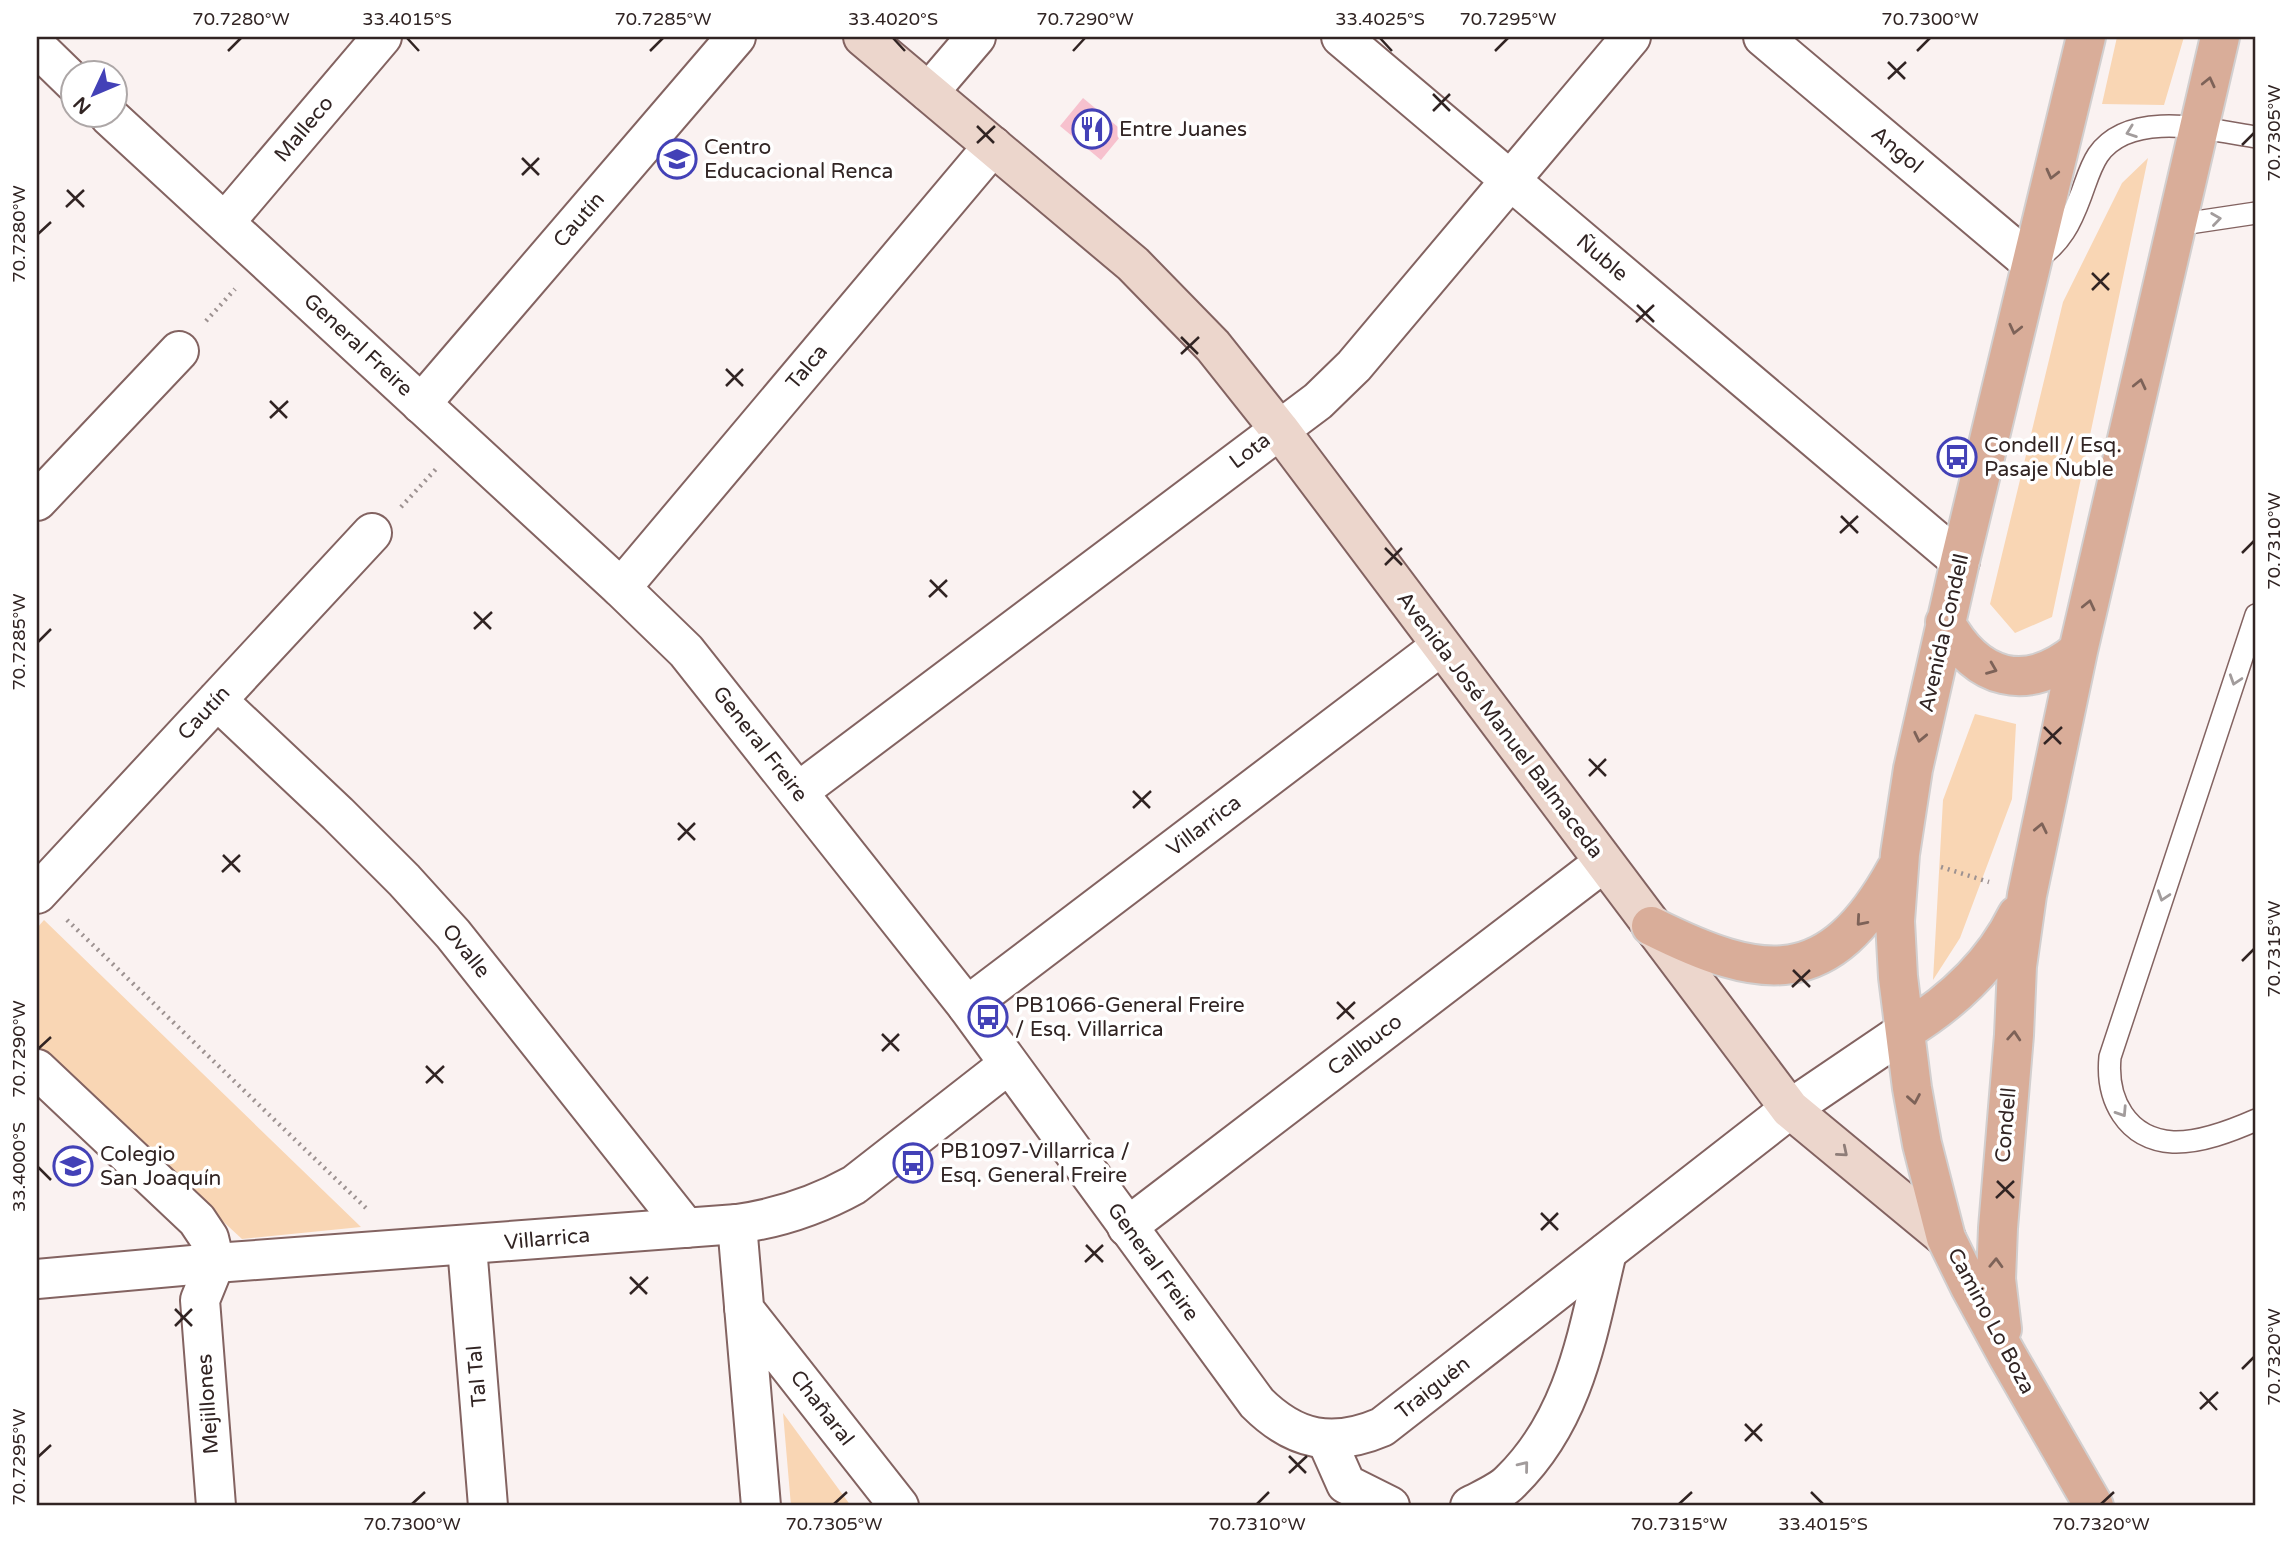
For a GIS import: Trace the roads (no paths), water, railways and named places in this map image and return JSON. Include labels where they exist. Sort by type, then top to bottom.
[{"type":"main road","name":"Avenida José Manuel Balmaceda","points":[[863,37],[1133,264],[1174,304],[1247,387],[1790,1109]]},
{"type":"main road","name":"Avenida Condell","points":[[1946,1238],[1922,1144],[1898,977],[1895,921],[1899,864],[1913,769],[1945,622],[2086,37]]},
{"type":"main road","points":[[1905,1031],[1933,1014],[1982,970],[2013,924],[2028,895],[2078,651],[2220,37]]},
{"type":"main road","points":[[1945,622],[1966,654],[1982,666],[2001,674],[2022,676],[2042,673],[2062,664],[2078,651]]},
{"type":"main road","points":[[1651,926],[1732,961],[1757,966],[1783,966],[1804,962],[1843,940],[1859,924],[1882,896],[1899,864]]},
{"type":"main road","name":"Condell","points":[[2007,1355],[1996,1279],[1998,1228],[2017,966],[2028,895]]},
{"type":"main road","name":"Camino Lo Boza","points":[[1790,1109],[1946,1238],[2007,1355],[2094,1506]]},
{"type":"street","name":"Malleco","points":[[225,222],[382,37]]},
{"type":"street","name":"Cautín","points":[[421,404],[736,37]]},
{"type":"street","points":[[929,92],[976,37]]},
{"type":"street","name":"Ñuble","points":[[1341,37],[1960,561]]},
{"type":"street","name":"Lota","points":[[798,792],[1318,401],[1354,366],[1631,37]]},
{"type":"street","name":"Angol","points":[[1763,37],[2031,263]]},
{"type":"street","points":[[37,47],[60,69]]},
{"type":"street","name":"General Freire","points":[[124,130],[686,651],[967,1006],[1258,1403],[1271,1417],[1288,1428],[1307,1436],[1326,1439]]},
{"type":"street","name":"Talca","points":[[621,588],[993,146]]},
{"type":"street","points":[[37,501],[179,351]]},
{"type":"street","name":"Cautín","points":[[38,893],[372,533]]},
{"type":"street","name":"Villarrica","points":[[967,1006],[1441,646]]},
{"type":"street","name":"Ovalle","points":[[217,700],[338,814],[453,933],[686,1228]]},
{"type":"street","name":"Callbuco","points":[[1127,1227],[1603,863]]},
{"type":"street","name":"Traiguén","points":[[1326,1439],[1355,1437],[1382,1427],[1790,1109],[1905,1031]]},
{"type":"street","name":"Villarrica","points":[[37,1279],[768,1220],[827,1200],[854,1185],[1009,1064]]},
{"type":"street","points":[[37,1069],[197,1220],[209,1238],[215,1263]]},
{"type":"street","points":[[737,1224],[761,1506]]},
{"type":"street","name":"Tal Tal","points":[[467,1246],[488,1506]]},
{"type":"street","points":[[1470,1506],[1510,1483],[1554,1428],[1581,1361],[1607,1252]]},
{"type":"street","name":"Mejillones","points":[[215,1263],[200,1300],[216,1506]]},
{"type":"street","name":"Chañaral","points":[[744,1309],[899,1506]]},
{"type":"street","points":[[1326,1439],[1346,1484],[1390,1506]]},
{"type":"lane","points":[[2031,263],[2048,252],[2069,226],[2092,166],[2109,143],[2135,129],[2150,127],[2198,128],[2256,137]]},
{"type":"lane","points":[[2176,225],[2256,213]]},
{"type":"lane","points":[[2256,615],[2110,1057],[2108,1074],[2111,1092],[2128,1122],[2155,1139],[2188,1141],[2256,1120]]},
{"type":"place","name":"Entre Juanes","points":[[1092,129]]},
{"type":"place","name":"Centro Educacional Renca","points":[[677,159]]},
{"type":"place","name":"Condell / Esq. Pasaje Ñuble","points":[[1957,457]]},
{"type":"place","name":"PB1066-General Freire / Esq. Villarrica","points":[[988,1017]]},
{"type":"place","name":"PB1097-Villarrica / Esq. General Freire","points":[[913,1163]]},
{"type":"place","name":"Colegio San Joaquín","points":[[73,1166]]}]
